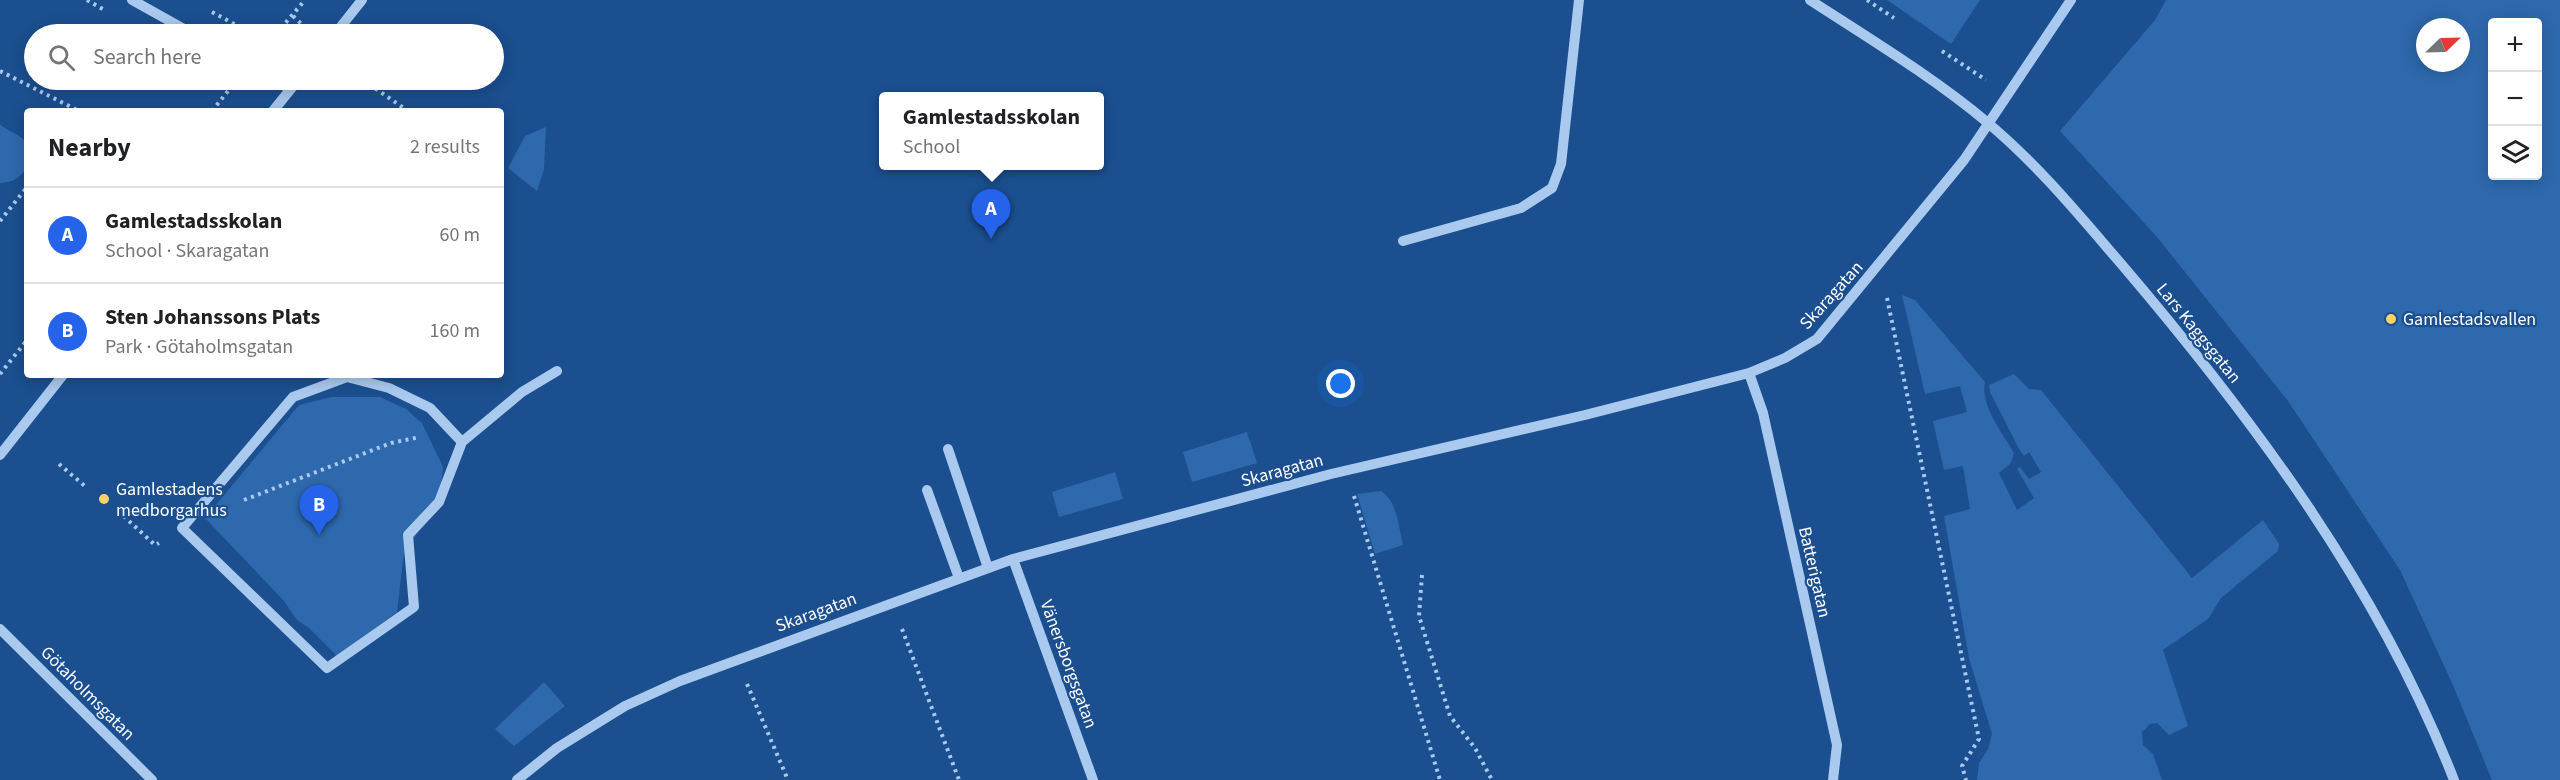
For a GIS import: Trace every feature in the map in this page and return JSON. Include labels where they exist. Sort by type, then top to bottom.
[{"type":"street","points":[[132,0],[175,24]]},
{"type":"street","points":[[343,24],[362,0]]},
{"type":"street","points":[[1403,241],[1521,208],[1552,188],[1561,164],[1579,0]]},
{"type":"street","name":"Lars Kaggsgatan","points":[[1810,0],[1886,49],[1988,123],[2053,183],[2178,329],[2300,494],[2352,574],[2419,697],[2454,780]]},
{"type":"street","name":"Skaragatan","points":[[518,780],[557,748],[625,706],[737,659],[1013,559],[1346,470],[1585,415],[1749,373],[1785,358],[1816,339],[1868,280],[1964,160],[2071,0]]},
{"type":"street","points":[[275,108],[290,90]]},
{"type":"street","points":[[344,378],[293,397],[182,528],[327,669],[414,607],[408,535],[439,502],[462,442],[522,392],[557,371]]},
{"type":"street","name":"Batterigatan","points":[[1749,373],[1763,414],[1837,745],[1833,780]]},
{"type":"street","points":[[0,455],[61,378]]},
{"type":"street","points":[[351,378],[389,388],[430,408],[462,442]]},
{"type":"street","points":[[948,449],[988,568]]},
{"type":"street","points":[[927,490],[959,578]]},
{"type":"street","name":"Vänersborgsgatan","points":[[1013,559],[1093,780]]},
{"type":"street","name":"Götaholmsgatan","points":[[0,629],[153,780]]},
{"type":"path","points":[[285,24],[305,0]]},
{"type":"path","points":[[211,12],[234,24]]},
{"type":"path","points":[[293,16],[302,24]]},
{"type":"path","points":[[0,70],[24,82]]},
{"type":"path","points":[[39,90],[73,108]]},
{"type":"path","points":[[214,108],[228,90]]},
{"type":"path","points":[[378,90],[404,108]]},
{"type":"path","points":[[0,221],[24,192]]},
{"type":"path","points":[[1868,280],[1888,299],[1979,739],[1962,766],[1966,780]]},
{"type":"path","points":[[0,374],[24,344]]},
{"type":"path","points":[[236,503],[391,443],[428,436]]},
{"type":"path","points":[[59,464],[86,487]]},
{"type":"path","points":[[1346,470],[1440,780]]},
{"type":"path","points":[[118,511],[155,545],[182,528]]},
{"type":"path","points":[[1422,575],[1419,616],[1450,716],[1479,754],[1492,780]]},
{"type":"path","points":[[892,602],[959,780]]},
{"type":"path","points":[[737,659],[788,780]]},
{"type":"shaded area","points":[[1887,0],[1980,0],[1951,44]]},
{"type":"shaded area","name":"Gamlestadsvallen","points":[[2166,0],[2560,0],[2560,780],[2492,780],[2452,683],[2400,570],[2288,401],[2157,237],[2060,131],[2155,20]]},
{"type":"shaded area","points":[[0,125],[24,139],[24,172],[9,182],[0,183]]},
{"type":"shaded area","points":[[546,127],[544,169],[537,191],[508,168],[525,136]]},
{"type":"shaded area","points":[[1902,295],[1915,300],[1985,382],[1984,391],[1989,410],[2014,453],[2011,463],[1999,473],[2017,510],[2034,498],[2017,469],[2020,467],[2029,479],[2041,472],[2029,452],[2024,456],[2019,449],[1990,392],[1989,385],[2014,374],[2029,389],[2041,390],[2192,578],[2263,520],[2279,544],[2278,551],[2221,598],[2208,619],[2163,650],[2188,726],[2169,735],[2157,723],[2150,724],[2142,732],[2143,745],[2153,754],[2162,780],[1977,780],[1979,763],[1988,749],[1992,734],[1969,658],[1944,516],[1970,509],[1963,466],[1944,470],[1933,421],[1967,412],[1960,386],[1925,394]]},
{"type":"shaded area","points":[[331,397],[380,397],[406,409],[422,423],[443,467],[439,502],[404,553],[397,612],[337,656],[309,628],[297,620],[284,601],[205,518],[299,405]]},
{"type":"shaded area","points":[[1247,432],[1257,463],[1192,482],[1183,452]]},
{"type":"shaded area","points":[[1115,472],[1123,499],[1059,517],[1052,492]]},
{"type":"shaded area","points":[[1381,491],[1391,501],[1394,508],[1403,545],[1375,554],[1357,494]]},
{"type":"shaded area","points":[[544,682],[565,706],[514,746],[495,729]]},
{"type":"place","name":"Gamlestadsskolan","points":[[991,239]]},
{"type":"place","name":"Gamlestadsvallen","points":[[2391,319]]},
{"type":"place","name":"Gamlestadens medborgarhus","points":[[104,499]]},
{"type":"place","name":"Sten Johanssons Plats","points":[[319,535]]}]
